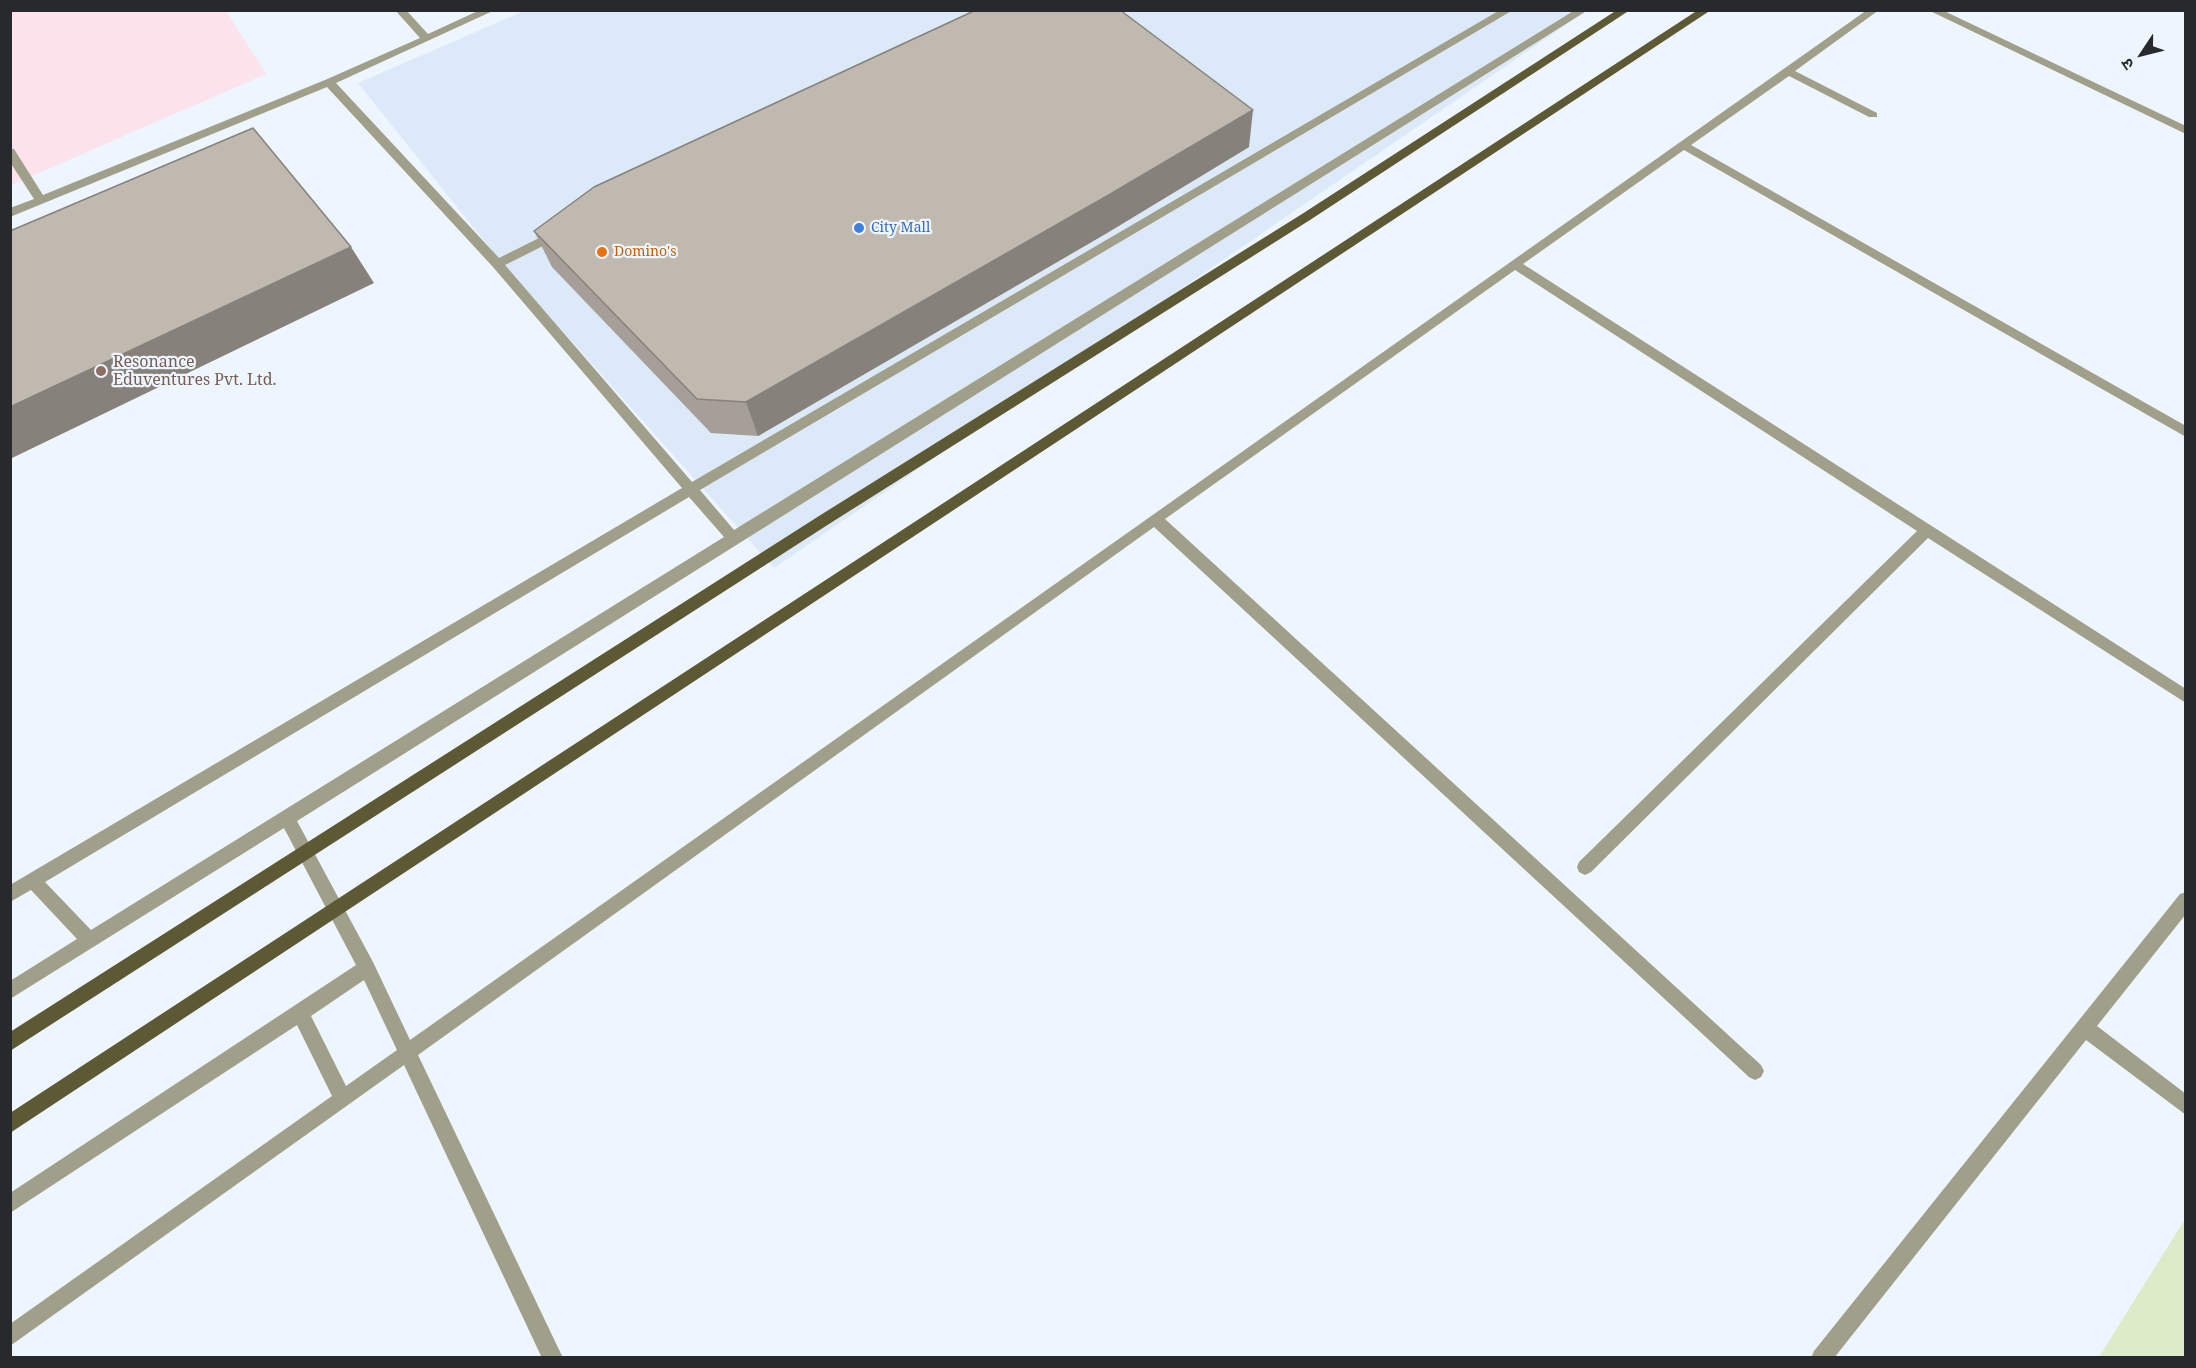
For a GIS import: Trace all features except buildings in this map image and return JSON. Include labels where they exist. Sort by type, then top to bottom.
[{"type":"main road","points":[[10,1042],[824,520],[1306,217],[1625,10]]},
{"type":"main road","points":[[10,1124],[1706,10]]},
{"type":"street","points":[[399,10],[426,38]]},
{"type":"street","points":[[10,213],[329,82],[490,10]]},
{"type":"street","points":[[10,894],[691,489],[1509,10]]},
{"type":"street","points":[[10,990],[1582,10]]},
{"type":"street","points":[[10,1336],[1155,519],[1874,10]]},
{"type":"street","points":[[1933,10],[2184,128]]},
{"type":"street","points":[[1788,71],[1873,115]]},
{"type":"street","points":[[329,82],[497,264],[734,538]]},
{"type":"street","points":[[1683,146],[2186,432]]},
{"type":"street","points":[[10,152],[41,201]]},
{"type":"street","points":[[497,264],[570,228]]},
{"type":"street","points":[[1515,265],[2186,697]]},
{"type":"street","points":[[1155,519],[1755,1071]]},
{"type":"street","points":[[1586,867],[1927,530]]},
{"type":"street","points":[[287,818],[367,968],[553,1358]]},
{"type":"street","points":[[33,881],[90,940]]},
{"type":"street","points":[[1821,1358],[2186,900]]},
{"type":"street","points":[[10,1204],[367,968]]},
{"type":"street","points":[[300,1013],[343,1100]]},
{"type":"street","points":[[2085,1028],[2186,1106]]},
{"type":"shaded area","points":[[11,11],[226,11],[266,74],[11,185]]},
{"type":"shaded area","points":[[524,11],[1586,11],[774,568],[501,262],[358,83]]},
{"type":"green space","points":[[2185,1219],[2185,1357],[2099,1357]]},
{"type":"place","name":"City Mall","points":[[859,228]]},
{"type":"place","name":"Domino's","points":[[602,252]]},
{"type":"place","name":"Resonance Eduventures Pvt. Ltd.","points":[[101,371]]}]
